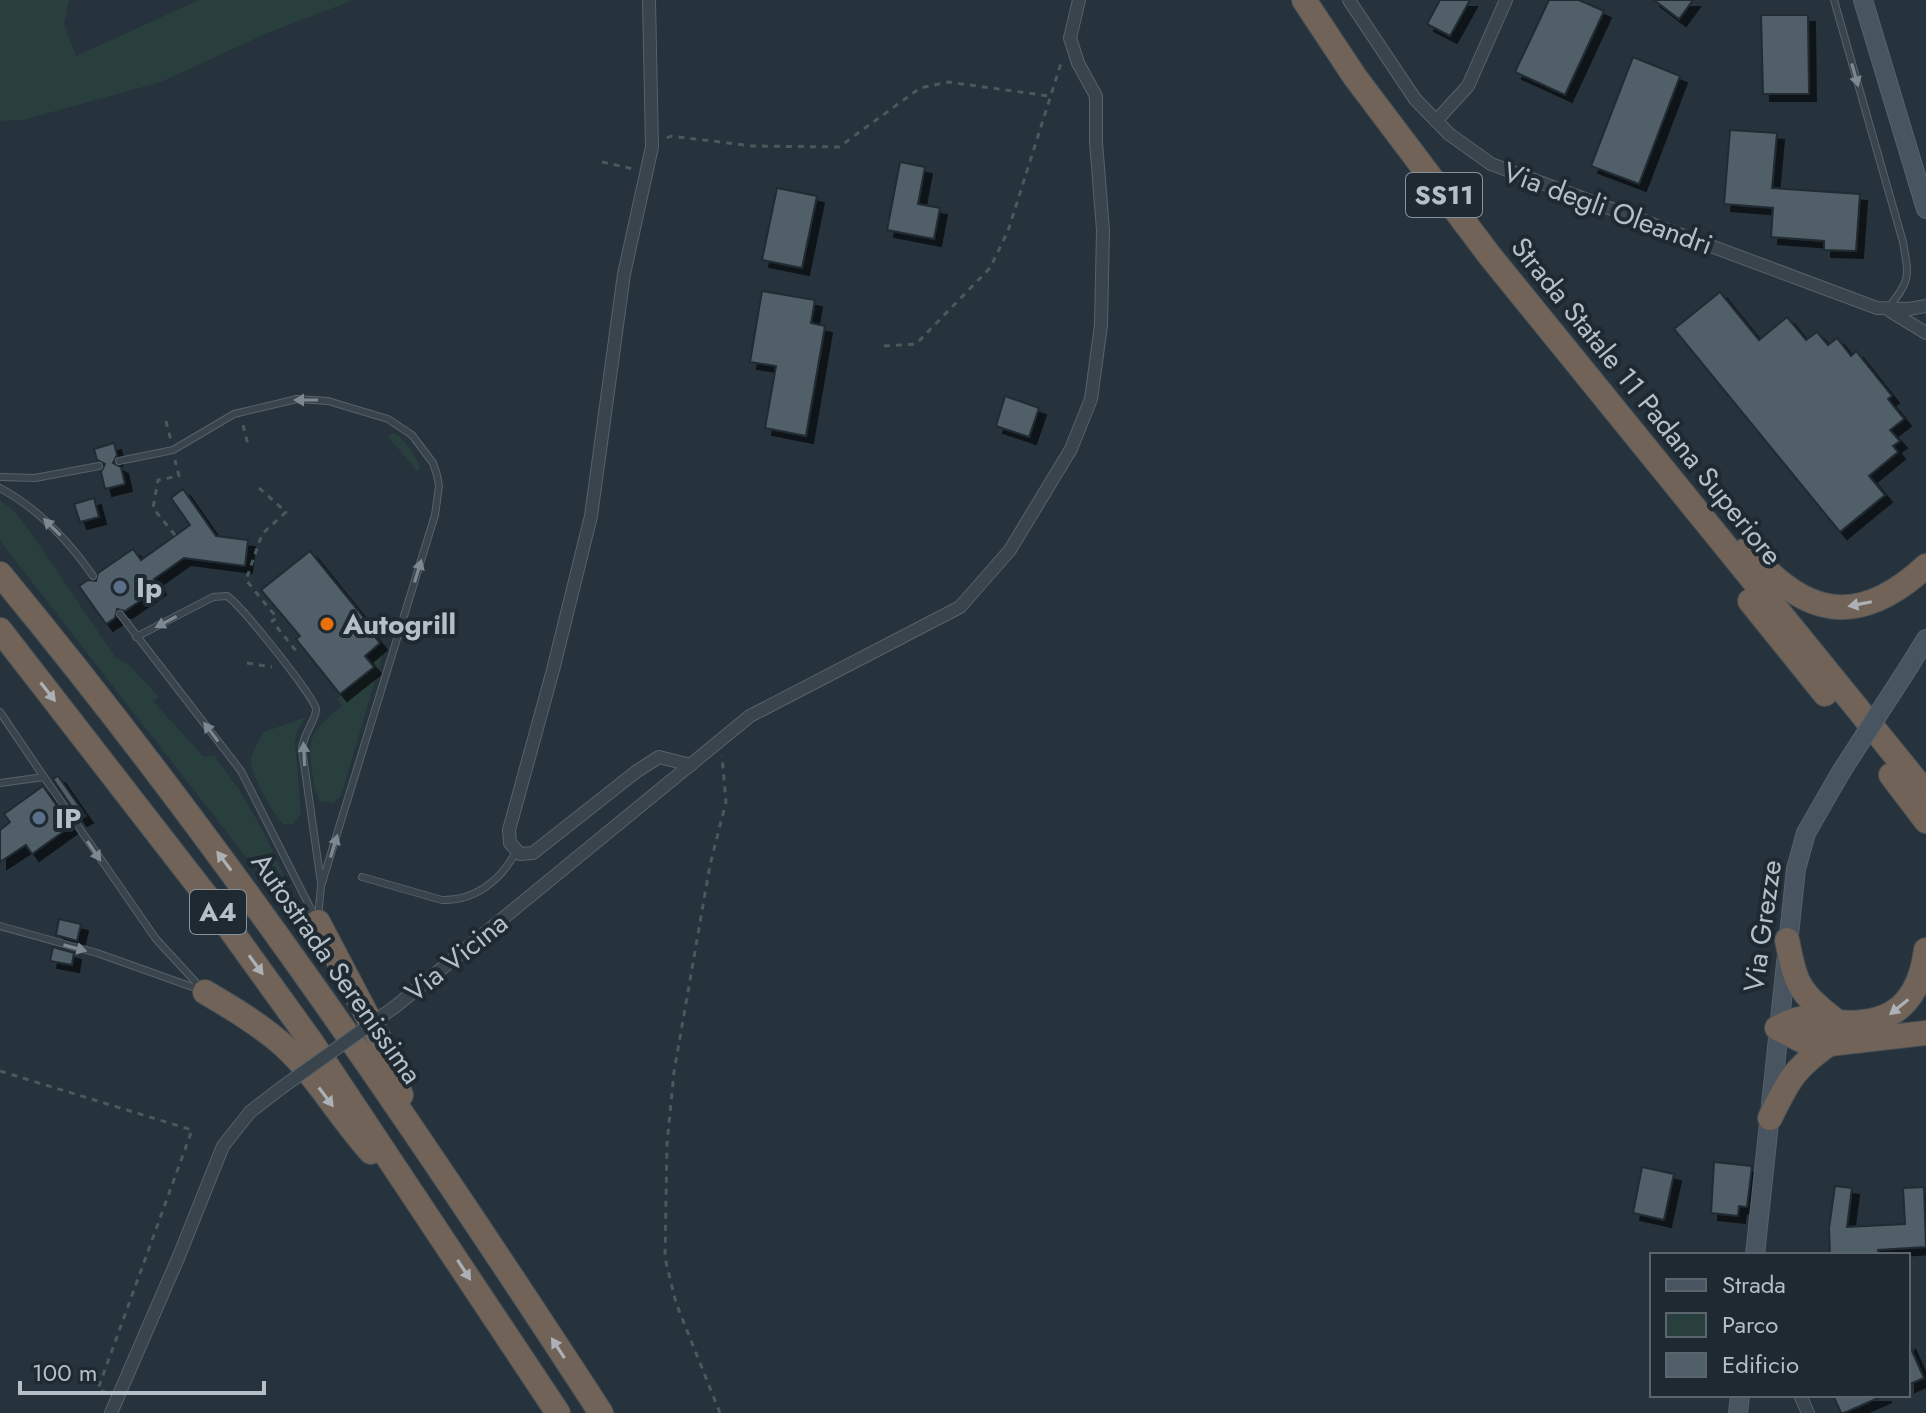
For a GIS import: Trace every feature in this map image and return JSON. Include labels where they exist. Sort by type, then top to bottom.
[{"type":"highway","name":"Strada Statale 11 Padana Superiore","points":[[1304,0],[1355,77],[1451,205],[1926,793]]},
{"type":"highway","points":[[1593,383],[1695,486],[1775,579],[1795,594],[1836,607],[1857,607],[1880,600],[1904,587],[1926,566]]},
{"type":"highway","points":[[1737,561],[1749,600],[1898,782],[1926,821]]},
{"type":"highway","name":"Autostrada Serenissima","points":[[0,574],[160,774],[340,1022],[601,1413]]},
{"type":"highway","name":"A4","points":[[0,630],[207,897],[310,1040],[558,1413]]},
{"type":"highway","points":[[318,922],[381,1042],[414,1131]]},
{"type":"highway","points":[[1787,940],[1795,981],[1833,1033]]},
{"type":"highway","points":[[1777,1028],[1805,1042],[1889,1015],[1902,1007],[1913,994],[1922,978],[1926,950]]},
{"type":"highway","points":[[205,992],[260,1026],[284,1046],[350,1129],[422,1205]]},
{"type":"highway","points":[[1770,1118],[1788,1082],[1833,1033],[1926,1033]]},
{"type":"street","points":[[649,0],[652,147],[624,274],[591,516],[509,830],[510,843],[520,854],[533,853],[659,757],[691,765]]},
{"type":"street","points":[[1070,38],[1079,0]]},
{"type":"street","name":"Via degli Oleandri","points":[[1349,0],[1415,99],[1449,134],[1491,164],[1862,303],[1887,309]]},
{"type":"street","points":[[1436,121],[1468,86],[1506,0]]},
{"type":"street","points":[[1863,0],[1926,209]]},
{"type":"street","name":"Via Vicina","points":[[111,1413],[223,1146],[250,1112],[396,1006],[750,716],[960,607],[1010,550],[1071,449],[1091,399],[1101,325],[1103,230],[1096,96],[1078,63],[1070,38]]},
{"type":"street","points":[[1887,309],[1926,306]]},
{"type":"street","points":[[1887,309],[1926,333]]},
{"type":"street","name":"Via Grezze","points":[[1755,1253],[1787,940],[1796,869],[1806,833],[1926,639]]},
{"type":"lane","points":[[1834,0],[1903,242],[1908,271],[1906,286],[1887,309]]},
{"type":"lane","points":[[119,461],[173,450],[234,414],[307,398],[388,419],[412,435],[433,463],[439,486],[435,515],[321,886],[318,922]]},
{"type":"lane","points":[[0,477],[35,478],[99,466]]},
{"type":"lane","points":[[0,488],[53,526],[93,576]]},
{"type":"lane","points":[[136,637],[213,597],[227,596],[304,689],[316,707],[315,718],[305,732],[302,749],[321,886]]},
{"type":"lane","points":[[120,614],[241,771],[318,922]]},
{"type":"lane","points":[[0,712],[156,939],[205,992]]},
{"type":"lane","points":[[0,783],[44,777]]},
{"type":"lane","points":[[362,877],[442,900],[456,900],[480,890],[502,875],[517,850]]},
{"type":"lane","points":[[0,926],[97,953],[205,992]]},
{"type":"path","points":[[884,346],[916,344],[990,268],[1008,231],[1070,38]]},
{"type":"path","points":[[652,147],[671,136],[752,146],[839,147],[920,88],[948,82],[1049,96]]},
{"type":"path","points":[[602,162],[645,172]]},
{"type":"path","points":[[241,417],[248,445]]},
{"type":"path","points":[[166,421],[179,476],[158,480],[153,508],[175,535]]},
{"type":"path","points":[[259,488],[286,512],[262,534],[246,580],[277,618],[272,621],[297,652]]},
{"type":"path","points":[[247,663],[276,667]]},
{"type":"path","points":[[720,1413],[676,1303],[665,1258],[667,1144],[674,1072],[710,865],[726,802],[721,740]]},
{"type":"path","points":[[0,1071],[192,1130],[98,1389],[118,1398]]},
{"type":"green space","points":[[0,0],[69,0],[64,24],[76,56],[199,0],[354,0],[272,31],[161,82],[23,120],[0,121]]},
{"type":"green space","points":[[392,433],[401,438],[412,452],[420,467],[418,472],[388,436]]},
{"type":"green space","points":[[0,500],[14,511],[31,533],[116,658],[128,664],[159,697],[153,701],[203,756],[214,756],[228,773],[272,850],[299,911],[297,917],[291,915],[0,541]]},
{"type":"green space","points":[[384,650],[341,796],[333,803],[320,801],[314,786],[310,758],[312,740],[320,726],[342,706],[337,699],[377,668],[372,661]]},
{"type":"green space","points":[[306,717],[297,731],[295,742],[301,813],[293,824],[285,825],[269,805],[251,762],[264,732]]},
{"type":"building","points":[[1440,0],[1470,0],[1450,36],[1427,24]]},
{"type":"building","points":[[1549,0],[1579,0],[1604,11],[1565,95],[1515,72]]},
{"type":"building","points":[[1654,0],[1693,0],[1679,19]]},
{"type":"building","points":[[1761,15],[1808,15],[1809,94],[1763,94]]},
{"type":"building","points":[[1633,57],[1680,76],[1639,184],[1591,166]]},
{"type":"building","points":[[1730,130],[1777,133],[1772,188],[1860,194],[1856,251],[1824,250],[1824,241],[1771,237],[1773,208],[1724,204]]},
{"type":"building","points":[[900,162],[925,167],[918,204],[940,208],[934,239],[887,230]]},
{"type":"building","points":[[777,188],[817,196],[802,268],[762,260]]},
{"type":"building","points":[[762,291],[815,300],[811,323],[825,326],[806,436],[765,428],[776,366],[750,362]]},
{"type":"building","points":[[1720,292],[1759,340],[1787,317],[1806,340],[1817,332],[1828,345],[1837,338],[1851,356],[1856,351],[1892,396],[1888,399],[1904,419],[1890,430],[1900,441],[1893,446],[1898,452],[1869,476],[1885,495],[1840,532],[1674,329]]},
{"type":"building","points":[[1005,396],[1039,408],[1029,437],[996,426]]},
{"type":"building","points":[[114,443],[117,455],[113,463],[121,467],[125,484],[105,489],[101,472],[105,464],[97,460],[94,449]]},
{"type":"building","points":[[183,489],[216,536],[248,540],[245,566],[184,558],[154,579],[159,588],[125,611],[117,609],[115,618],[106,624],[79,586],[88,580],[96,581],[98,573],[133,549],[141,560],[190,525],[171,498]]},
{"type":"building","points":[[94,498],[99,517],[80,522],[74,504]]},
{"type":"building","name":"Autogrill","points":[[310,551],[365,619],[362,621],[380,643],[365,656],[374,667],[340,694],[296,639],[300,636],[261,590]]},
{"type":"building","points":[[58,776],[86,816],[80,819],[53,779]]},
{"type":"building","points":[[43,786],[71,826],[32,854],[26,845],[0,862],[0,830],[10,822],[4,814]]},
{"type":"building","points":[[59,919],[81,924],[77,941],[56,935]]},
{"type":"building","points":[[53,947],[74,953],[72,965],[50,961]]},
{"type":"building","points":[[1714,1162],[1752,1166],[1747,1207],[1739,1206],[1738,1216],[1711,1213]]},
{"type":"building","points":[[1642,1167],[1674,1174],[1664,1220],[1633,1213]]},
{"type":"building","points":[[1835,1186],[1852,1188],[1847,1227],[1905,1224],[1903,1188],[1924,1187],[1926,1247],[1878,1250],[1879,1253],[1830,1253],[1829,1228]]},
{"type":"building","points":[[1910,1346],[1924,1378],[1910,1384]]},
{"type":"building","points":[[1834,1397],[1880,1397],[1844,1413],[1841,1413]]},
{"type":"place","name":"Ip","points":[[120,587]]},
{"type":"place","name":"Autogrill","points":[[327,624]]},
{"type":"place","name":"IP","points":[[39,818]]}]
